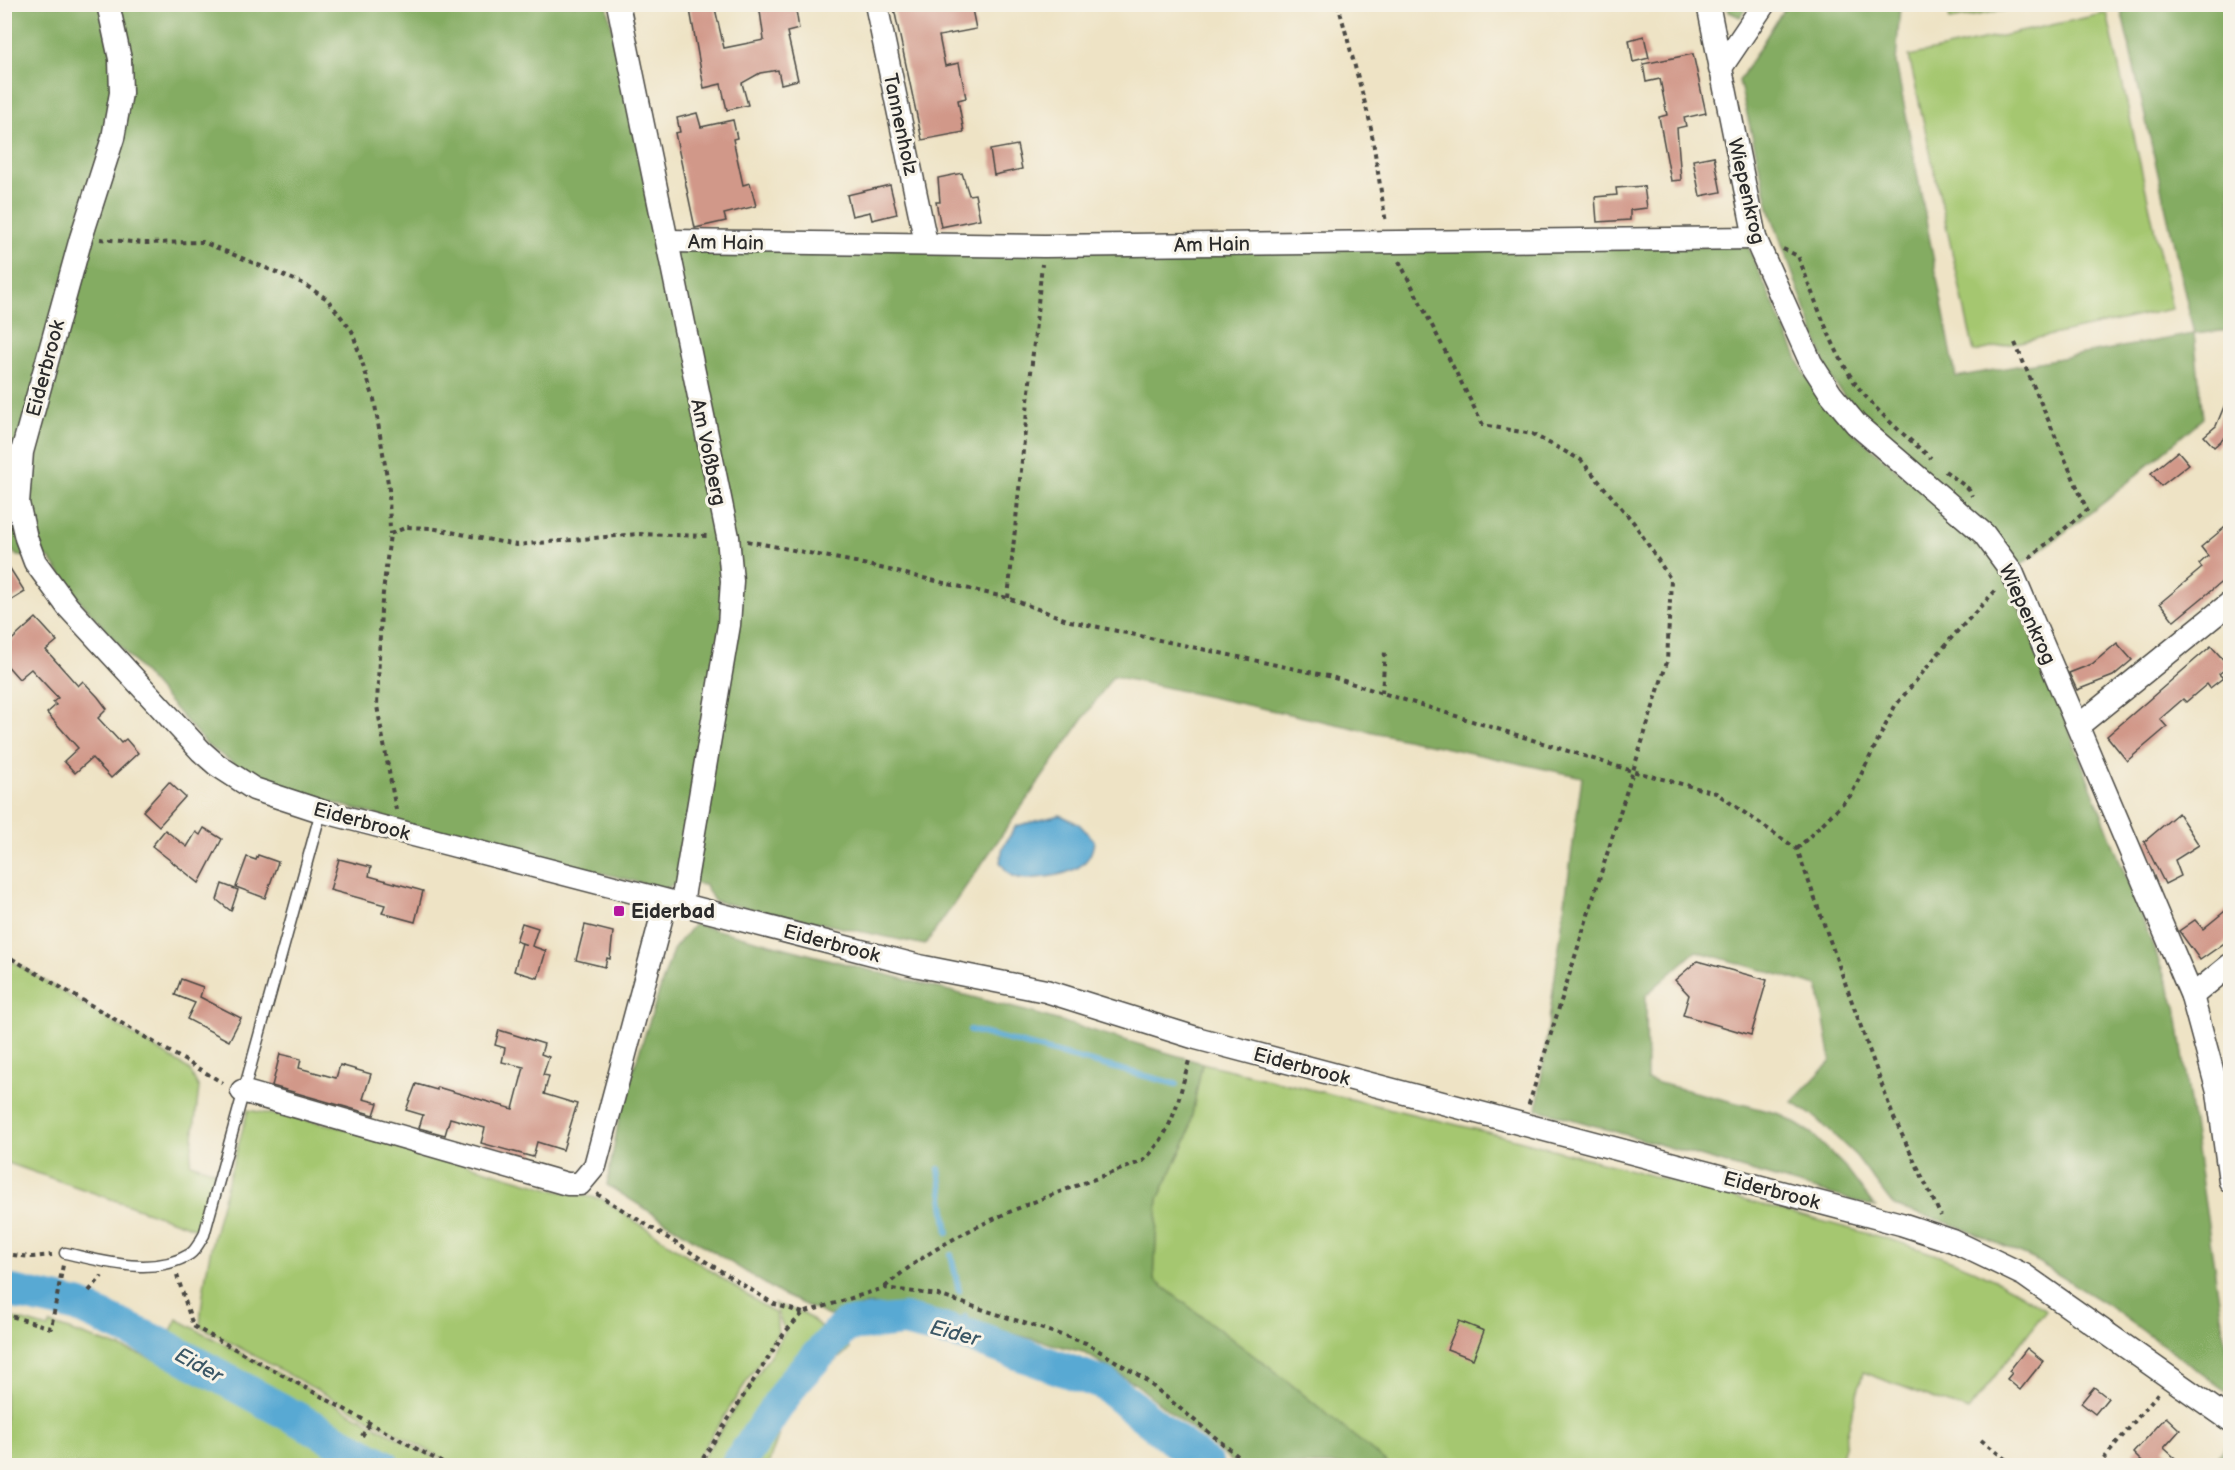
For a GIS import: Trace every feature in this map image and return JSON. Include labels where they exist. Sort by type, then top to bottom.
[{"type":"street","name":"Eiderbrook","points":[[108,4],[120,59],[121,93],[113,138],[81,238],[22,452],[18,502],[26,538],[35,562],[68,608],[209,758],[254,789],[321,811],[919,966],[1046,991],[1196,1038],[1896,1222],[1953,1241],[2024,1275],[2230,1420]]},
{"type":"street","name":"Am Voßberg","points":[[583,1182],[595,1166],[674,902],[729,624],[732,580],[728,537],[695,387],[668,241],[618,4]]},
{"type":"street","name":"Tannenholz","points":[[876,4],[926,243]]},
{"type":"street","name":"Wiepenkrog","points":[[1708,4],[1755,238],[1810,363],[1831,394],[1880,446],[1984,534],[2012,573],[2192,996],[2218,1092],[2230,1181]]},
{"type":"street","points":[[1720,69],[1764,4]]},
{"type":"street","name":"Am Hain","points":[[668,241],[1044,246],[1755,238]]},
{"type":"street","points":[[2078,726],[2230,603]]},
{"type":"street","points":[[2192,996],[2230,966]]},
{"type":"street","points":[[242,1091],[567,1184],[583,1182]]},
{"type":"lane","points":[[65,1253],[113,1263],[148,1266],[173,1261],[191,1253],[204,1235],[321,811]]},
{"type":"path","points":[[1338,4],[1371,122],[1389,241],[1483,425],[1532,434],[1581,460],[1634,523],[1671,580],[1667,662],[1534,1087]]},
{"type":"path","points":[[81,238],[143,243],[204,242],[302,283],[327,299],[352,331],[374,399],[389,489],[390,534],[381,610],[377,706],[397,815],[404,832]]},
{"type":"path","points":[[1755,238],[1798,255],[1826,326],[1857,386],[1894,425],[1936,463]]},
{"type":"path","points":[[1008,598],[1044,246]]},
{"type":"path","points":[[1797,849],[1851,795],[1894,706],[1953,636],[2012,573],[2087,510],[2015,343]]},
{"type":"path","points":[[1944,470],[1968,489],[1974,498]]},
{"type":"path","points":[[390,534],[407,527],[431,528],[516,545],[638,534],[728,537],[855,562],[1008,598],[1070,621],[1328,676],[1632,771],[1716,793],[1797,849],[1893,1116],[1953,1241]]},
{"type":"path","points":[[1383,693],[1385,651]]},
{"type":"path","points":[[4,954],[211,1077],[242,1091]]},
{"type":"path","points":[[884,1288],[912,1263],[996,1218],[1143,1161],[1161,1143],[1171,1123],[1196,1038]]},
{"type":"path","points":[[583,1182],[774,1304],[803,1313]]},
{"type":"path","points":[[4,1254],[32,1257],[65,1253],[51,1328],[4,1314]]},
{"type":"path","points":[[173,1261],[193,1326],[448,1466]]},
{"type":"path","points":[[698,1466],[785,1332],[803,1313],[884,1288],[938,1295],[1086,1343],[1143,1378],[1250,1466]]},
{"type":"path","points":[[2098,1466],[2170,1378]]},
{"type":"path","points":[[362,1436],[370,1423]]},
{"type":"path","points":[[1981,1440],[2014,1466]]},
{"type":"green space","points":[[1728,4],[1749,5],[1740,17],[1729,12]]},
{"type":"green space","points":[[1947,4],[2034,4],[2034,5],[1950,20]]},
{"type":"green space","points":[[5,5],[607,5],[661,247],[1748,247],[1805,375],[1853,432],[1987,547],[2003,570],[2069,730],[2176,1006],[2230,1376],[2230,1394],[2106,1304],[2033,1259],[1957,1226],[1894,1206],[1856,1156],[1816,1118],[1792,1102],[1831,1061],[1818,986],[1696,951],[1646,995],[1647,1080],[1780,1114],[1811,1133],[1845,1167],[1875,1207],[1537,1109],[1582,777],[1113,676],[925,945],[714,901],[705,885],[679,882],[665,889],[411,825],[261,782],[207,745],[82,603],[49,558],[17,556],[5,543]]},
{"type":"green space","points":[[1786,5],[1900,5],[1896,63],[1956,377],[2194,334],[2203,418],[2106,501],[2017,568],[1863,422],[1830,377],[1770,211],[1739,81]]},
{"type":"green space","points":[[2120,5],[2230,5],[2230,330],[2194,334]]},
{"type":"green space","points":[[2107,13],[2172,309],[1974,352],[1909,56]]},
{"type":"green space","points":[[694,924],[1033,1013],[1202,1063],[1188,1136],[1158,1199],[1154,1280],[1287,1381],[1389,1465],[1236,1465],[1137,1385],[1083,1352],[908,1307],[866,1305],[829,1316],[781,1294],[607,1185],[621,1107],[673,950]]},
{"type":"green space","points":[[5,957],[189,1069],[199,1088],[190,1163],[215,1171],[197,1229],[5,1162]]},
{"type":"green space","points":[[1202,1063],[1511,1138],[1892,1240],[1972,1269],[2046,1310],[1968,1411],[1863,1372],[1839,1465],[1389,1466],[1287,1381],[1154,1280],[1158,1199],[1188,1136]]},
{"type":"green space","points":[[248,1110],[332,1125],[558,1191],[602,1199],[776,1314],[778,1333],[693,1465],[456,1466],[200,1326],[202,1298],[212,1244]]},
{"type":"green space","points":[[774,1304],[803,1313],[850,1349],[793,1395],[768,1465],[698,1465],[785,1332]]},
{"type":"green space","points":[[5,1316],[48,1328],[51,1324],[156,1360],[177,1319],[448,1465],[5,1465]]},
{"type":"green space","points":[[2228,1442],[2230,1465],[2213,1465]]},
{"type":"water","points":[[1060,815],[1079,824],[1094,840],[1089,857],[1084,863],[1063,874],[1046,877],[1025,879],[1009,874],[1000,862],[1003,847],[1016,826]]},
{"type":"building","points":[[689,4],[714,4],[724,48],[764,40],[759,4],[795,4],[799,29],[787,32],[798,80],[781,84],[778,70],[760,73],[742,83],[748,105],[727,110],[721,84],[704,88]]},
{"type":"building","points":[[893,4],[971,4],[976,29],[939,36],[945,66],[959,63],[966,98],[958,100],[964,132],[922,140]]},
{"type":"building","points":[[1644,36],[1649,58],[1633,62],[1629,40]]},
{"type":"building","points":[[1693,54],[1706,113],[1684,118],[1686,126],[1677,128],[1681,180],[1671,181],[1659,117],[1667,115],[1660,79],[1646,82],[1643,64]]},
{"type":"building","points":[[697,113],[701,127],[733,120],[737,138],[733,139],[743,185],[750,183],[756,206],[724,214],[726,221],[695,228],[675,133],[680,132],[677,118]]},
{"type":"building","points":[[1017,145],[1022,169],[994,175],[990,150]]},
{"type":"building","points":[[1714,156],[1721,192],[1700,196],[1693,160]]},
{"type":"building","points":[[962,173],[969,195],[975,194],[980,219],[941,227],[936,202],[940,202],[938,178]]},
{"type":"building","points":[[890,185],[897,214],[872,220],[870,212],[852,216],[847,195]]},
{"type":"building","points":[[1644,186],[1647,208],[1630,210],[1630,220],[1597,222],[1595,197],[1617,195],[1616,188]]},
{"type":"building","points":[[2230,392],[2230,433],[2214,447],[2204,436],[2216,426]]},
{"type":"building","points":[[2178,451],[2189,464],[2161,486],[2151,473]]},
{"type":"building","points":[[2230,523],[2230,575],[2174,621],[2160,603],[2202,568],[2199,564],[2208,556],[2201,547]]},
{"type":"building","points":[[4,559],[25,592],[4,605]]},
{"type":"building","points":[[36,618],[57,641],[46,650],[78,686],[83,681],[98,697],[107,709],[98,718],[121,743],[126,739],[138,753],[111,778],[92,758],[75,773],[64,761],[78,748],[47,713],[56,705],[53,702],[58,698],[31,669],[19,679],[4,662],[4,647]]},
{"type":"building","points":[[2117,643],[2132,660],[2113,676],[2077,690],[2069,673],[2092,664]]},
{"type":"building","points":[[2211,646],[2229,666],[2219,674],[2223,678],[2210,688],[2207,684],[2186,702],[2183,699],[2160,719],[2167,727],[2127,761],[2107,736]]},
{"type":"building","points":[[169,782],[185,797],[159,826],[143,811]]},
{"type":"building","points":[[2178,813],[2199,845],[2175,860],[2181,876],[2165,884],[2144,842]]},
{"type":"building","points":[[204,828],[222,839],[199,883],[152,846],[165,830],[187,847],[196,832],[200,835]]},
{"type":"building","points":[[258,855],[278,862],[265,898],[236,887],[247,857],[256,860]]},
{"type":"building","points":[[339,859],[371,867],[369,876],[423,891],[415,922],[382,913],[385,905],[330,890]]},
{"type":"building","points":[[222,884],[238,890],[231,911],[217,900]]},
{"type":"building","points":[[2230,907],[2230,939],[2200,960],[2179,931],[2195,920],[2203,929]]},
{"type":"building","points":[[522,923],[538,928],[532,946],[546,951],[538,978],[514,971],[522,943],[516,941]]},
{"type":"building","points":[[585,925],[613,932],[610,959],[607,958],[605,967],[576,960]]},
{"type":"building","points":[[1697,961],[1767,980],[1751,1035],[1683,1015],[1689,995],[1675,980]]},
{"type":"building","points":[[181,979],[203,987],[200,997],[241,1018],[229,1041],[187,1019],[195,1003],[175,995]]},
{"type":"building","points":[[499,1030],[544,1044],[541,1054],[549,1057],[543,1075],[549,1076],[544,1094],[577,1104],[563,1150],[537,1142],[533,1157],[481,1143],[485,1128],[450,1118],[445,1135],[419,1128],[423,1115],[406,1110],[416,1084],[437,1090],[437,1087],[513,1109],[524,1067],[502,1062],[505,1048],[495,1045]]},
{"type":"building","points":[[280,1054],[301,1059],[299,1068],[336,1078],[340,1065],[371,1074],[363,1099],[378,1103],[374,1115],[272,1086]]},
{"type":"building","points":[[1459,1321],[1484,1331],[1473,1359],[1447,1349]]},
{"type":"building","points":[[2027,1348],[2043,1361],[2020,1390],[2007,1379],[2012,1373],[2009,1371]]},
{"type":"building","points":[[2094,1387],[2108,1398],[2095,1414],[2081,1403]]},
{"type":"building","points":[[2166,1417],[2180,1430],[2164,1448],[2184,1466],[2146,1466],[2133,1453]]},
{"type":"waterway","points":[[970,1030],[1176,1084]]},
{"type":"waterway","points":[[939,1169],[948,1233]]},
{"type":"waterway","points":[[951,1255],[959,1291]]},
{"type":"waterway","name":"Eider","points":[[4,1290],[78,1306],[164,1346],[384,1466]]},
{"type":"waterway","points":[[965,1317],[970,1336]]},
{"type":"waterway","name":"Eider","points":[[737,1466],[794,1381],[846,1325],[904,1320],[970,1336],[1104,1384],[1207,1466]]},
{"type":"place","name":"Eiderbad","points":[[619,911]]}]
